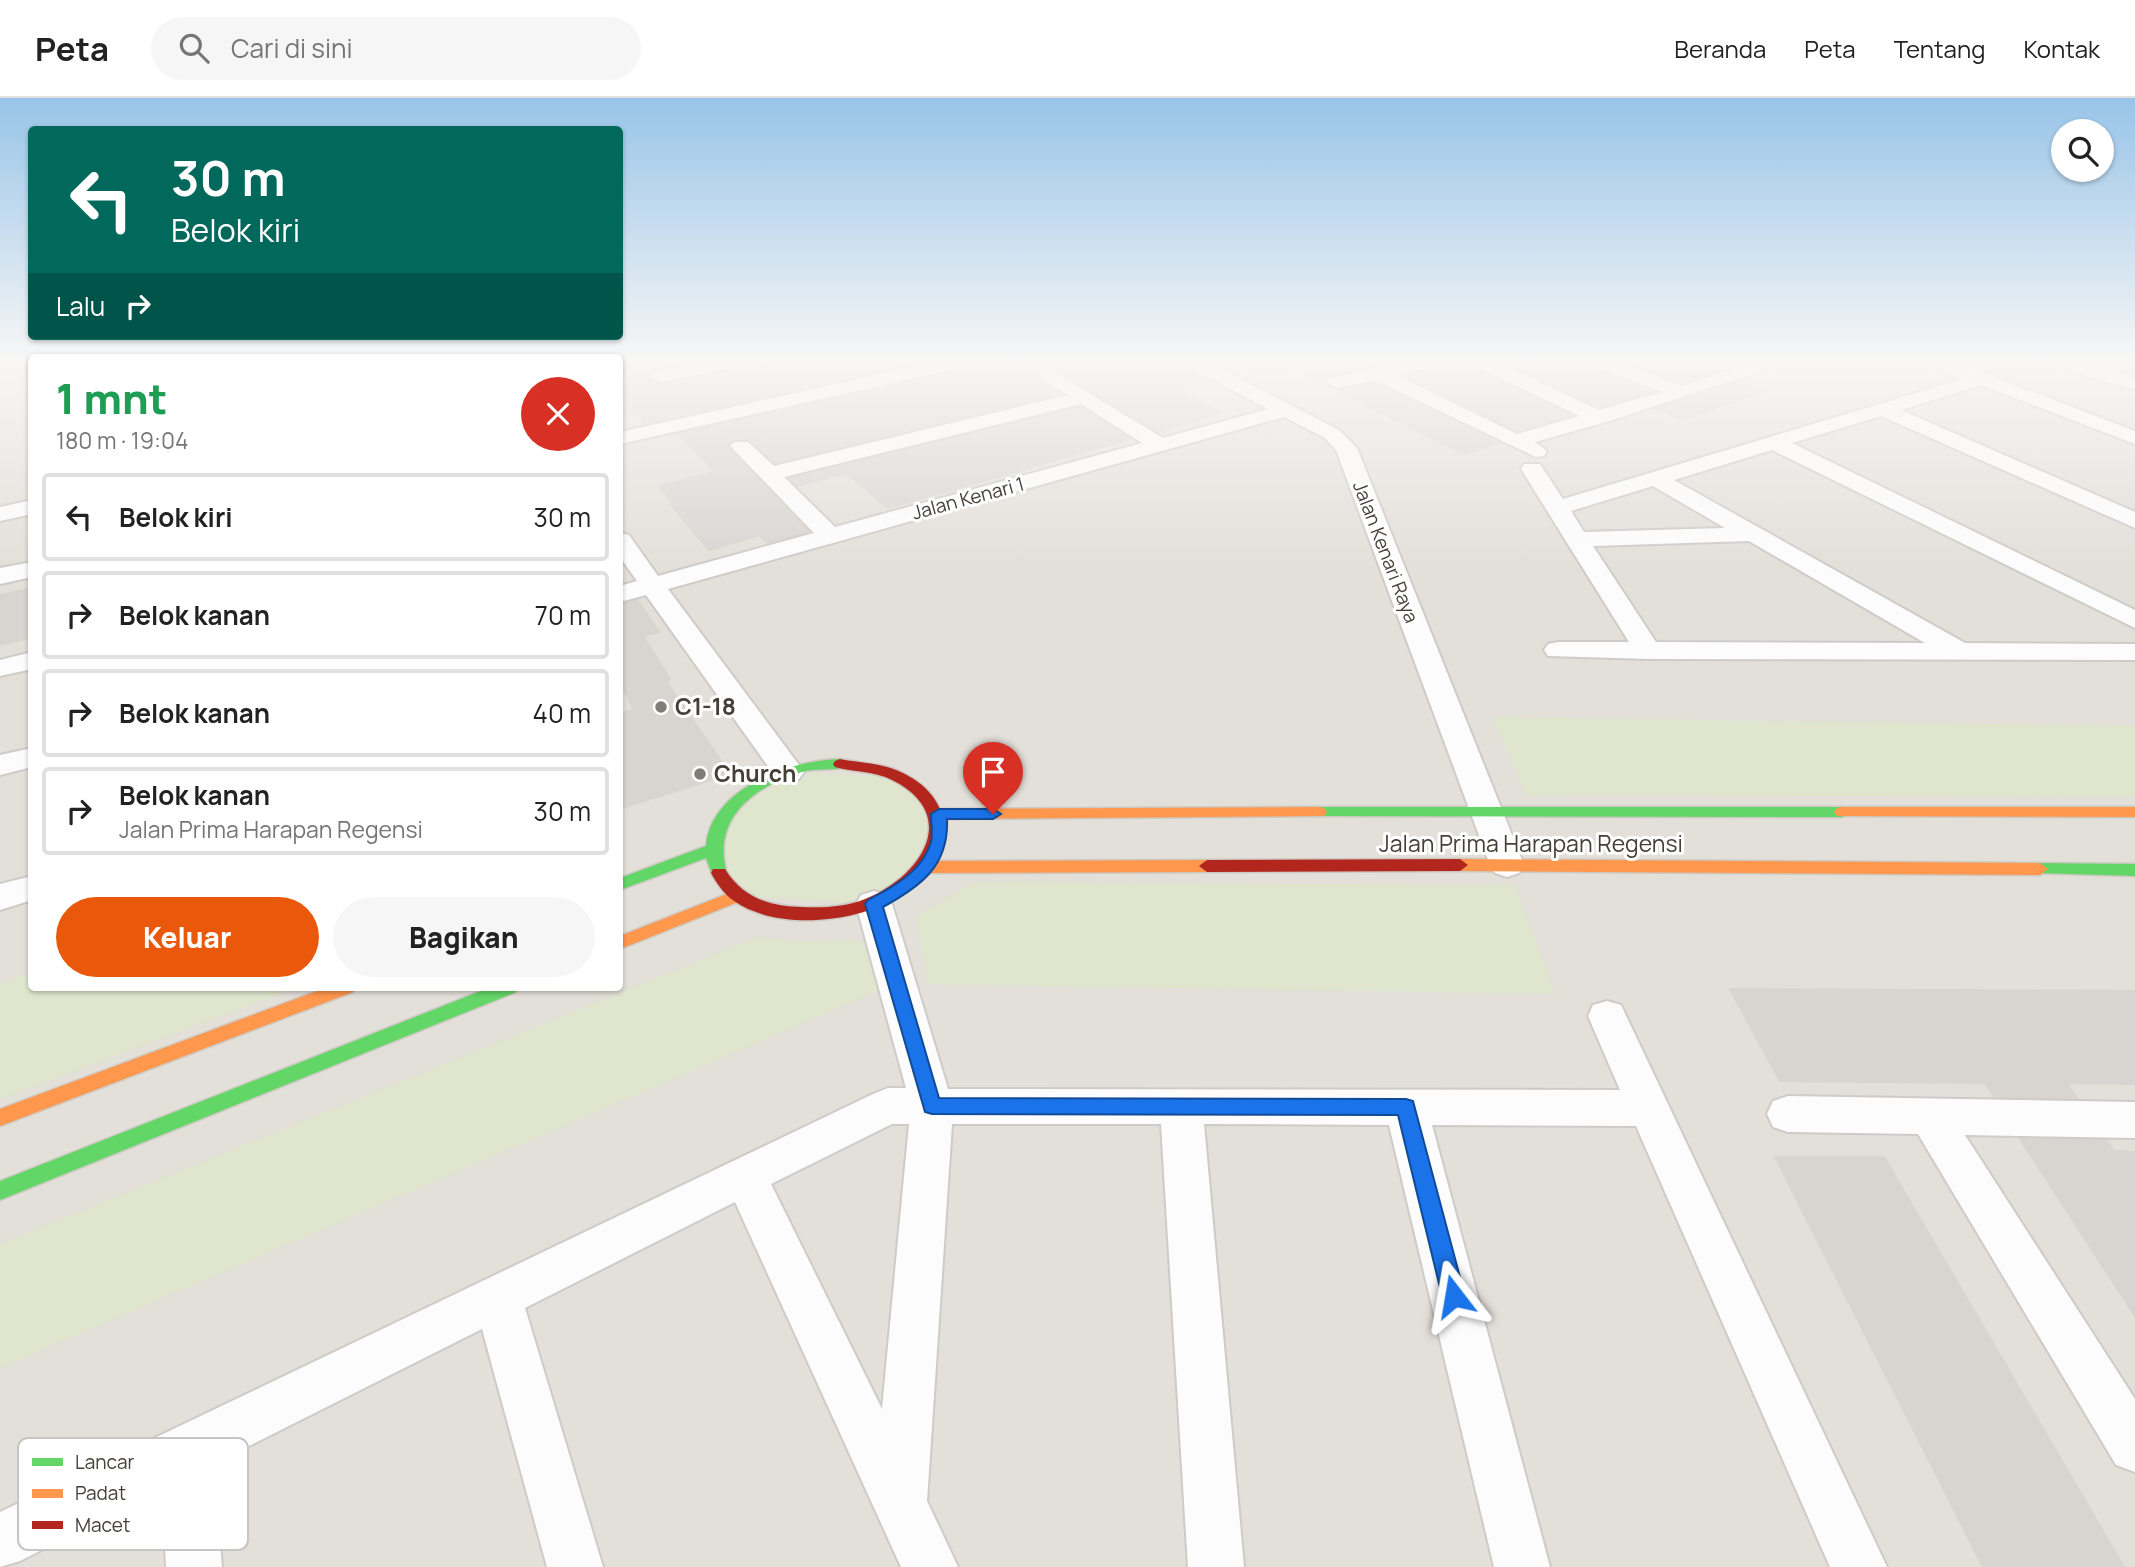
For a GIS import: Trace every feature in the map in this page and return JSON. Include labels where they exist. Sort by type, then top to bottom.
[{"type":"street","points":[[623,437],[658,430]]},
{"type":"street","points":[[770,474],[952,430]]},
{"type":"street","points":[[1136,430],[1160,445]]},
{"type":"street","name":"Jalan Kenari 1","points":[[623,593],[1216,430]]},
{"type":"street","name":"Jalan Kenari Raya","points":[[1323,430],[1346,448],[1504,859]]},
{"type":"street","points":[[1492,430],[1516,441],[1538,462],[1557,508],[1648,651]]},
{"type":"street","points":[[1516,441],[1557,430]]},
{"type":"street","points":[[1557,508],[1814,430]]},
{"type":"street","points":[[1928,430],[2135,521]]},
{"type":"street","points":[[2113,430],[2135,438]]},
{"type":"street","points":[[1773,442],[2135,620]]},
{"type":"street","points":[[741,446],[830,536]]},
{"type":"street","points":[[1655,478],[1959,651]]},
{"type":"street","points":[[0,514],[28,508]]},
{"type":"street","points":[[1577,539],[1753,534]]},
{"type":"street","points":[[623,544],[789,772]]},
{"type":"street","points":[[0,576],[28,570]]},
{"type":"street","points":[[1558,650],[2135,652]]},
{"type":"street","points":[[0,668],[28,661]]},
{"type":"street","points":[[0,765],[28,758]]},
{"type":"street","points":[[829,764],[873,767],[903,777],[925,793],[939,814],[940,840],[927,867],[905,888],[874,904],[837,915],[800,916],[764,910],[737,896],[717,875],[711,850],[716,829],[729,810],[758,786],[789,772],[808,766],[829,764]]},
{"type":"street","name":"Jalan Prima Harapan Regensi","points":[[939,814],[1486,816],[2135,811]]},
{"type":"street","points":[[623,883],[711,850]]},
{"type":"street","name":"Jalan Prima Harapan Regensi","points":[[927,867],[1504,859],[2135,870]]},
{"type":"street","points":[[0,897],[28,889]]},
{"type":"street","points":[[623,942],[737,896]]},
{"type":"street","points":[[874,904],[932,1106],[900,1504]]},
{"type":"street","points":[[0,1118],[336,991]]},
{"type":"street","points":[[0,1191],[500,991]]},
{"type":"street","points":[[1607,1016],[1859,1567]]},
{"type":"street","points":[[211,1438],[888,1106],[1649,1108]]},
{"type":"street","points":[[1181,1106],[1216,1567]]},
{"type":"street","points":[[1406,1107],[1522,1567]]},
{"type":"street","points":[[1788,1114],[2135,1120]]},
{"type":"street","points":[[1930,1117],[2135,1446]]},
{"type":"street","points":[[745,1177],[900,1504],[922,1564]]},
{"type":"street","points":[[498,1298],[575,1567]]},
{"type":"street","points":[[0,1541],[18,1532]]},
{"type":"shaded area","points":[[0,430],[28,430],[28,991],[623,991],[623,430],[2135,430],[2135,1567],[0,1567]]},
{"type":"green space","points":[[1493,717],[2135,726],[2135,797],[1526,795]]},
{"type":"green space","points":[[788,772],[903,777],[940,840],[874,904],[737,896],[716,829]]},
{"type":"green space","points":[[975,882],[1515,885],[1555,994],[928,984],[916,916]]},
{"type":"green space","points":[[758,937],[812,942],[859,940],[896,983],[0,1368],[0,1244]]},
{"type":"green space","points":[[28,974],[28,991],[287,991],[0,1099],[0,984]]},
{"type":"building","points":[[698,430],[914,430],[775,463],[750,440],[734,439],[728,444],[728,448],[809,532],[767,543],[760,535],[709,550],[671,505],[674,504],[659,486],[715,472],[678,434]]},
{"type":"building","points":[[988,430],[1116,430],[1131,439],[888,508],[846,473],[797,486],[789,478]]},
{"type":"building","points":[[1415,430],[1472,430],[1500,443],[1464,454]]},
{"type":"building","points":[[28,589],[28,638],[0,645],[0,595]]},
{"type":"building","points":[[637,600],[659,632],[643,636],[670,679],[666,681],[730,774],[623,808],[623,713],[634,709],[623,689],[623,603]]},
{"type":"building","points":[[1730,989],[2135,991],[2135,1084],[2067,1083],[2077,1098],[1994,1097],[1985,1083],[1780,1081]]},
{"type":"building","points":[[2020,1139],[2106,1140],[2114,1151],[2135,1152],[2135,1316]]},
{"type":"building","points":[[1775,1157],[1884,1157],[2124,1567],[1983,1567]]},
{"type":"traffic: fast","points":[[719,873],[713,855],[715,837],[722,821],[747,794],[764,783],[797,769],[840,764]]},
{"type":"traffic: fast","points":[[1319,812],[1842,812]]},
{"type":"traffic: fast","points":[[623,883],[711,850]]},
{"type":"traffic: fast","points":[[2040,869],[2135,870]]},
{"type":"traffic: fast","points":[[0,1191],[500,991]]},
{"type":"traffic: slow","points":[[938,814],[1319,812]]},
{"type":"traffic: slow","points":[[1842,812],[2135,812]]},
{"type":"traffic: slow","points":[[1460,865],[2040,869]]},
{"type":"traffic: slow","points":[[927,867],[1207,866]]},
{"type":"traffic: slow","points":[[623,942],[737,896]]},
{"type":"traffic: slow","points":[[0,1118],[336,991]]},
{"type":"traffic: jam","points":[[719,873],[733,891],[751,904],[795,913],[854,909],[894,892],[912,878],[926,862],[935,844],[937,825],[933,807],[920,790],[897,776],[840,764]]},
{"type":"traffic: jam","points":[[1207,866],[1460,865]]},
{"type":"place","name":"C1-18","points":[[661,707]]},
{"type":"place","name":"Church","points":[[700,774]]},
{"type":"route","points":[[993,814],[939,814],[940,840],[927,867],[905,888],[874,904],[932,1106],[1406,1107],[1454,1296]]}]
